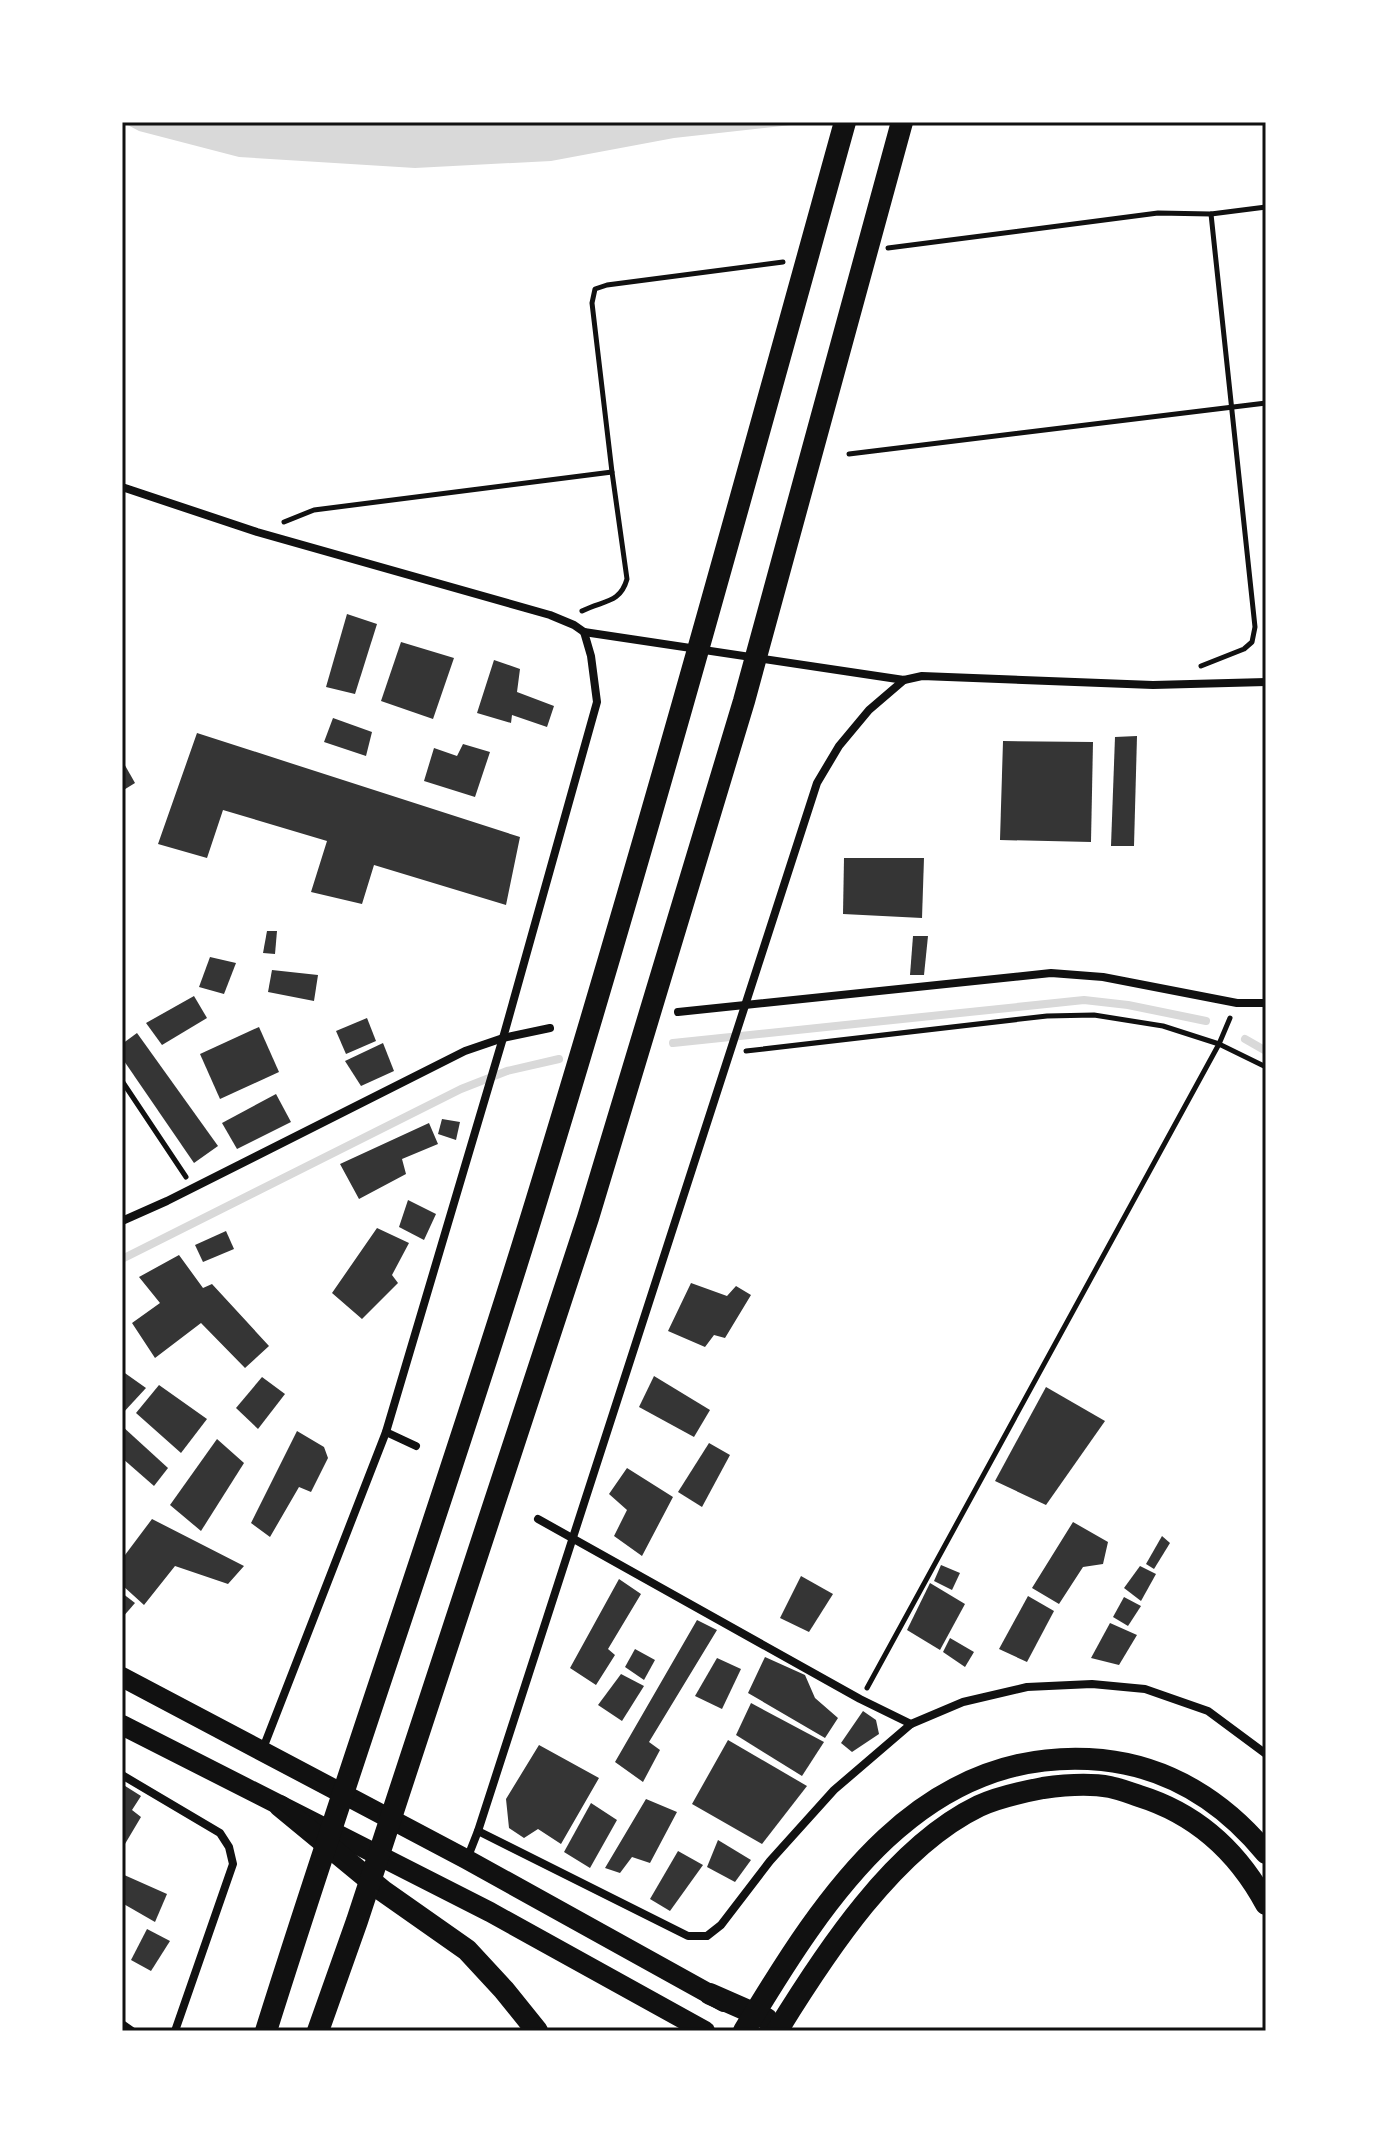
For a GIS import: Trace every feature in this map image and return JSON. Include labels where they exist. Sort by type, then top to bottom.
[{"type":"highway","points":[[266,2031],[535,1205],[687,691],[845,122]]},
{"type":"highway","points":[[318,2031],[588,1218],[744,701],[902,122]]},
{"type":"highway","points":[[122,1677],[466,1859],[775,2031],[813,1972],[876,1891],[910,1856],[945,1827],[979,1806],[1022,1792],[1063,1785],[1110,1787],[1157,1802],[1189,1820],[1229,1849],[1253,1880],[1266,1904]]},
{"type":"highway","points":[[122,1725],[490,1912],[705,2031]]},
{"type":"highway","points":[[744,2031],[789,1956],[819,1914],[889,1835],[927,1804],[994,1770],[1035,1761],[1078,1758],[1122,1762],[1161,1773],[1202,1794],[1237,1821],[1266,1853]]},
{"type":"highway","points":[[280,1806],[383,1891],[467,1950],[537,2031]]},
{"type":"highway","points":[[327,2031],[357,1921]]},
{"type":"highway","points":[[710,1994],[793,2031]]},
{"type":"street","points":[[122,487],[257,532],[550,615],[584,632],[904,680],[934,676],[1153,685],[1266,682]]},
{"type":"street","points":[[262,1752],[386,1432],[503,1038],[597,702],[591,656],[584,632]]},
{"type":"street","points":[[466,1859],[478,1831],[574,1539],[817,783],[839,746],[869,710],[904,680]]},
{"type":"street","points":[[678,1012],[1051,973],[1103,977],[1237,1003],[1265,1005]]},
{"type":"street","points":[[122,1221],[465,1051],[503,1038],[550,1028]]},
{"type":"street","points":[[386,1432],[416,1446]]},
{"type":"street","points":[[538,1519],[860,1699],[911,1724]]},
{"type":"street","points":[[478,1831],[688,1936],[707,1936],[721,1925],[770,1861],[834,1790],[911,1724],[963,1702],[1027,1687],[1105,1685],[1145,1689],[1208,1711],[1266,1754]]},
{"type":"street","points":[[122,1775],[220,1833],[229,1847],[233,1864],[175,2031]]},
{"type":"street","points":[[122,2024],[132,2031]]},
{"type":"path","points":[[1192,670],[1244,649],[1252,642],[1255,627],[1211,214],[1266,207]]},
{"type":"path","points":[[849,454],[1266,403]]},
{"type":"path","points":[[257,532],[314,510],[612,472]]},
{"type":"path","points":[[860,1699],[1219,1044],[1237,1003]]},
{"type":"path","points":[[729,1050],[1047,1016],[1094,1015],[1163,1026],[1219,1044],[1266,1067]]},
{"type":"path","points":[[122,1081],[193,1188]]},
{"type":"shaded area","points":[[122,122],[818,122],[674,138],[551,161],[415,168],[239,157],[139,131]]},
{"type":"building","points":[[347,614],[377,624],[355,694],[326,687]]},
{"type":"building","points":[[401,642],[454,658],[433,719],[381,701]]},
{"type":"building","points":[[494,660],[520,669],[517,692],[554,706],[547,727],[512,715],[511,723],[477,713]]},
{"type":"building","points":[[333,718],[372,732],[366,756],[324,742]]},
{"type":"building","points":[[197,733],[520,837],[506,905],[374,865],[362,904],[311,892],[327,841],[223,810],[207,858],[158,844]]},
{"type":"building","points":[[1137,736],[1134,846],[1111,846],[1115,737]]},
{"type":"building","points":[[1003,741],[1093,742],[1091,842],[1000,840]]},
{"type":"building","points":[[463,744],[490,752],[475,797],[424,781],[434,748],[457,756]]},
{"type":"building","points":[[122,760],[135,783],[122,791]]},
{"type":"building","points":[[844,858],[924,858],[922,918],[843,914]]},
{"type":"building","points":[[267,931],[277,931],[275,954],[263,953]]},
{"type":"building","points":[[913,936],[928,936],[924,975],[910,975]]},
{"type":"building","points":[[210,957],[236,963],[224,994],[199,987]]},
{"type":"building","points":[[272,970],[318,975],[314,1001],[268,992]]},
{"type":"building","points":[[194,996],[207,1018],[162,1045],[146,1023]]},
{"type":"building","points":[[367,1018],[376,1041],[346,1054],[336,1031]]},
{"type":"building","points":[[259,1027],[279,1072],[220,1099],[200,1054]]},
{"type":"building","points":[[137,1033],[218,1146],[194,1163],[122,1058],[122,1044]]},
{"type":"building","points":[[383,1043],[394,1071],[361,1086],[345,1061]]},
{"type":"building","points":[[276,1094],[291,1122],[237,1149],[222,1123]]},
{"type":"building","points":[[442,1119],[460,1122],[456,1140],[438,1134]]},
{"type":"building","points":[[429,1123],[438,1144],[402,1159],[406,1174],[359,1199],[340,1164]]},
{"type":"building","points":[[408,1200],[436,1214],[424,1240],[399,1227]]},
{"type":"building","points":[[377,1228],[409,1243],[392,1275],[398,1283],[362,1319],[332,1293]]},
{"type":"building","points":[[226,1231],[234,1249],[203,1262],[195,1245]]},
{"type":"building","points":[[179,1255],[203,1288],[212,1284],[269,1346],[245,1368],[201,1323],[155,1358],[132,1323],[160,1303],[139,1277]]},
{"type":"building","points":[[691,1283],[727,1296],[736,1286],[751,1295],[725,1338],[714,1335],[705,1347],[668,1331]]},
{"type":"building","points":[[122,1371],[146,1388],[122,1414]]},
{"type":"building","points":[[654,1376],[710,1410],[694,1437],[639,1407]]},
{"type":"building","points":[[262,1377],[285,1394],[258,1429],[236,1408]]},
{"type":"building","points":[[159,1385],[207,1419],[181,1453],[136,1413]]},
{"type":"building","points":[[1046,1387],[1105,1421],[1046,1505],[995,1481]]},
{"type":"building","points":[[122,1426],[168,1468],[154,1486],[122,1458]]},
{"type":"building","points":[[297,1431],[324,1447],[328,1458],[311,1492],[299,1487],[270,1537],[251,1523]]},
{"type":"building","points":[[217,1439],[244,1463],[201,1531],[170,1505]]},
{"type":"building","points":[[709,1443],[730,1455],[702,1507],[678,1492]]},
{"type":"building","points":[[627,1468],[673,1497],[642,1556],[614,1536],[627,1510],[609,1494]]},
{"type":"building","points":[[152,1519],[244,1566],[228,1584],[175,1566],[144,1605],[122,1585],[122,1559]]},
{"type":"building","points":[[1073,1522],[1108,1542],[1103,1564],[1083,1567],[1059,1604],[1032,1588]]},
{"type":"building","points":[[1162,1536],[1170,1543],[1154,1569],[1146,1564]]},
{"type":"building","points":[[941,1565],[960,1573],[952,1590],[934,1581]]},
{"type":"building","points":[[1140,1566],[1156,1574],[1141,1601],[1124,1588]]},
{"type":"building","points":[[801,1576],[833,1594],[809,1632],[780,1618]]},
{"type":"building","points":[[619,1579],[641,1594],[608,1649],[615,1655],[596,1685],[570,1668]]},
{"type":"building","points":[[930,1583],[965,1604],[940,1650],[907,1630]]},
{"type":"building","points":[[122,1593],[135,1603],[122,1618]]},
{"type":"building","points":[[1028,1596],[1054,1611],[1027,1662],[999,1649]]},
{"type":"building","points":[[1124,1597],[1141,1606],[1128,1626],[1113,1617]]},
{"type":"building","points":[[697,1620],[717,1630],[649,1742],[660,1750],[643,1782],[615,1762]]},
{"type":"building","points":[[1110,1623],[1137,1635],[1119,1665],[1091,1658]]},
{"type":"building","points":[[950,1638],[974,1652],[965,1667],[943,1652]]},
{"type":"building","points":[[635,1649],[655,1660],[644,1680],[625,1667]]},
{"type":"building","points":[[765,1657],[805,1675],[815,1698],[838,1718],[825,1738],[748,1693]]},
{"type":"building","points":[[717,1658],[741,1669],[722,1709],[695,1696]]},
{"type":"building","points":[[621,1674],[644,1686],[622,1721],[598,1705]]},
{"type":"building","points":[[751,1703],[824,1742],[802,1776],[736,1735]]},
{"type":"building","points":[[863,1711],[876,1720],[879,1734],[852,1752],[841,1743]]},
{"type":"building","points":[[728,1740],[807,1786],[762,1844],[692,1804]]},
{"type":"building","points":[[539,1745],[599,1778],[561,1844],[538,1829],[524,1838],[509,1828],[506,1799]]},
{"type":"building","points":[[122,1784],[141,1796],[132,1810],[141,1817],[122,1849]]},
{"type":"building","points":[[646,1799],[677,1812],[650,1863],[632,1857],[620,1873],[605,1868]]},
{"type":"building","points":[[591,1803],[617,1820],[590,1868],[564,1852]]},
{"type":"building","points":[[718,1840],[751,1860],[735,1882],[707,1867]]},
{"type":"building","points":[[678,1851],[703,1865],[670,1911],[650,1899]]},
{"type":"building","points":[[122,1874],[167,1894],[155,1922],[122,1903]]},
{"type":"building","points":[[147,1929],[170,1941],[151,1971],[131,1960]]},
{"type":"waterway","points":[[673,1043],[1084,1000],[1128,1005],[1206,1021]]},
{"type":"waterway","points":[[1245,1039],[1266,1051]]},
{"type":"waterway","points":[[122,1259],[461,1089],[507,1071],[559,1059]]}]
